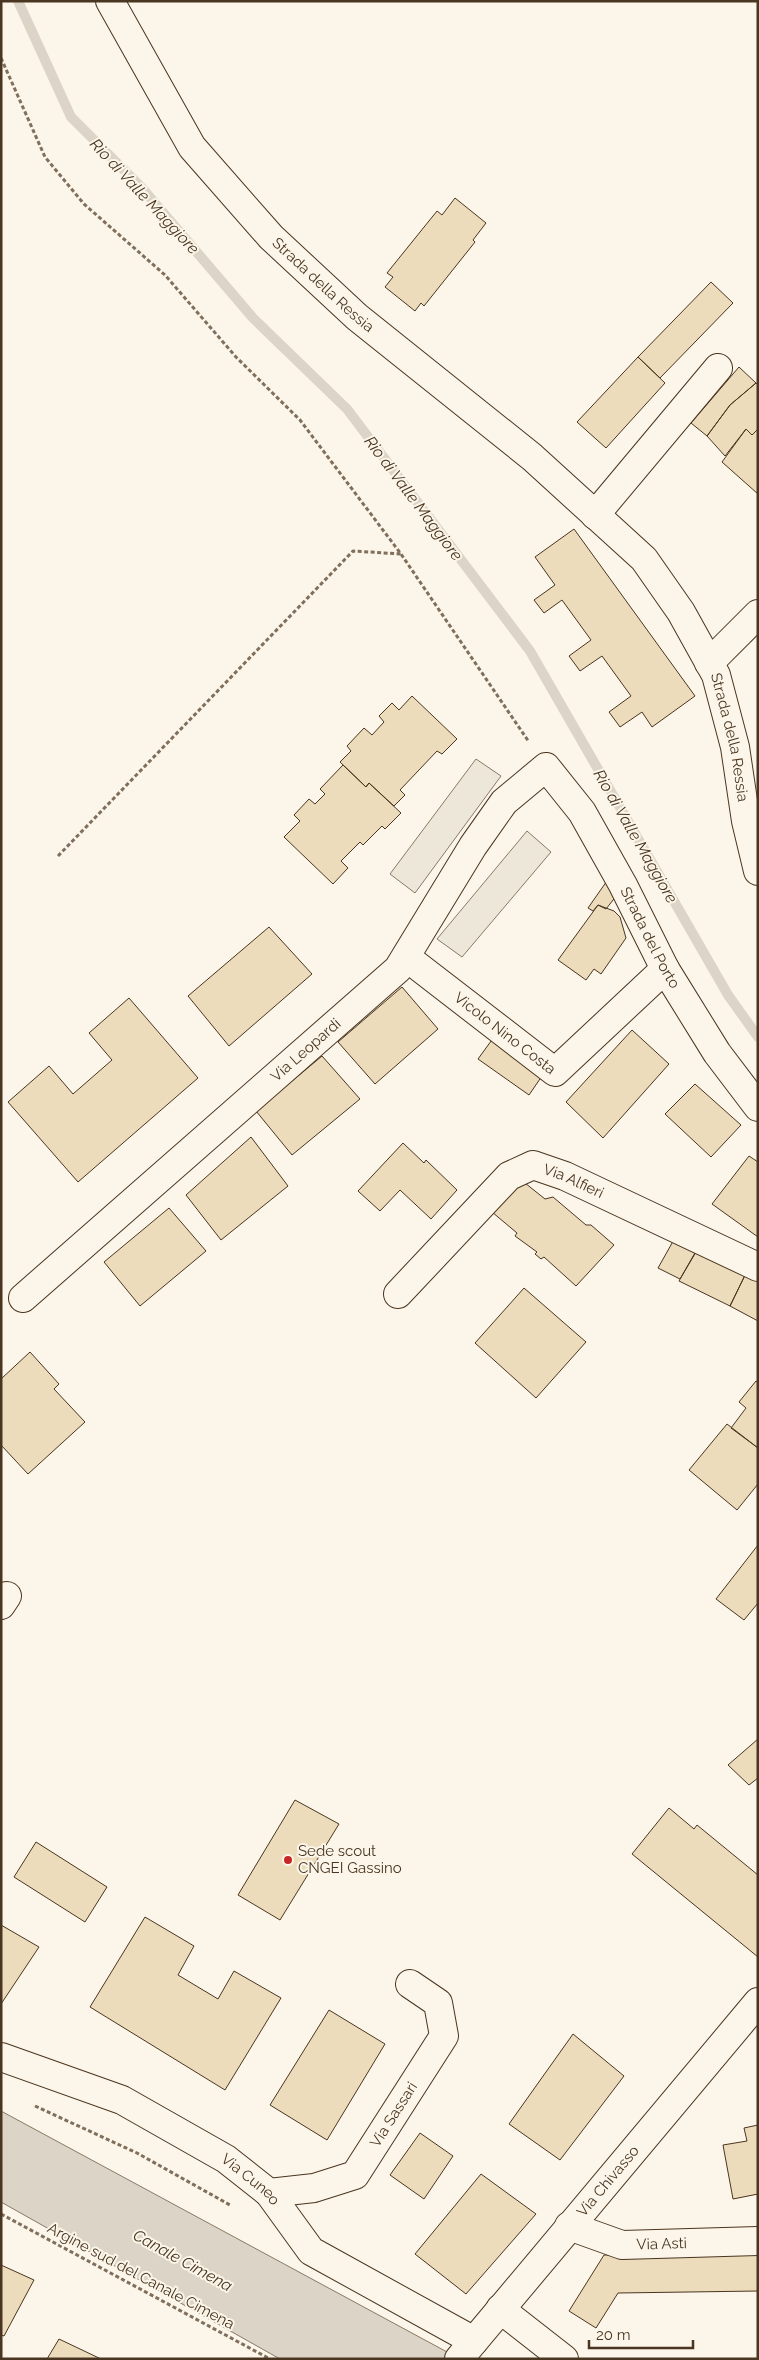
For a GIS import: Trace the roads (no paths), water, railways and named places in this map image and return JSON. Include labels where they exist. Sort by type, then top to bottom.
[{"type":"street","name":"Strada della Ressia","points":[[110,1],[192,147],[271,237],[357,317],[532,457],[644,559],[681,612],[716,674],[735,747],[746,821],[758,872]]},
{"type":"street","points":[[595,515],[718,368]]},
{"type":"street","name":"Strada della Ressia","points":[[709,663],[758,614]]},
{"type":"street","name":"Via Leopardi","points":[[23,1298],[398,970],[473,846],[504,802],[546,767]]},
{"type":"street","name":"Strada del Porto","points":[[546,767],[582,812],[623,885],[665,970],[717,1054],[758,1107]]},
{"type":"street","name":"Vicolo Nino Costa","points":[[406,957],[555,1072],[665,970]]},
{"type":"street","name":"Via Alfieri","points":[[398,1294],[509,1176],[534,1165],[565,1176],[758,1267]]},
{"type":"street","name":"Via Sassari","points":[[269,2192],[314,2188],[355,2175],[444,2036],[438,2003],[410,1984]]},
{"type":"street","name":"Via Chivasso","points":[[466,2350],[758,2002]]},
{"type":"street","name":"Via Cuneo","points":[[1,2057],[122,2100],[226,2159],[269,2192],[311,2251],[466,2350]]},
{"type":"street","name":"Via Asti","points":[[569,2226],[622,2245],[758,2241]]},
{"type":"street","points":[[500,2309],[564,2359]]},
{"type":"water","name":"Canale Cimena","points":[[1,2111],[460,2359],[280,2359],[1,2202]]},
{"type":"waterway","name":"Rio di Valle Maggiore","points":[[18,1],[71,117],[142,188],[253,318],[347,409],[530,651],[728,995],[758,1037]]},
{"type":"place","name":"Sede scout CNGEI Gassino","points":[[288,1860]]}]
